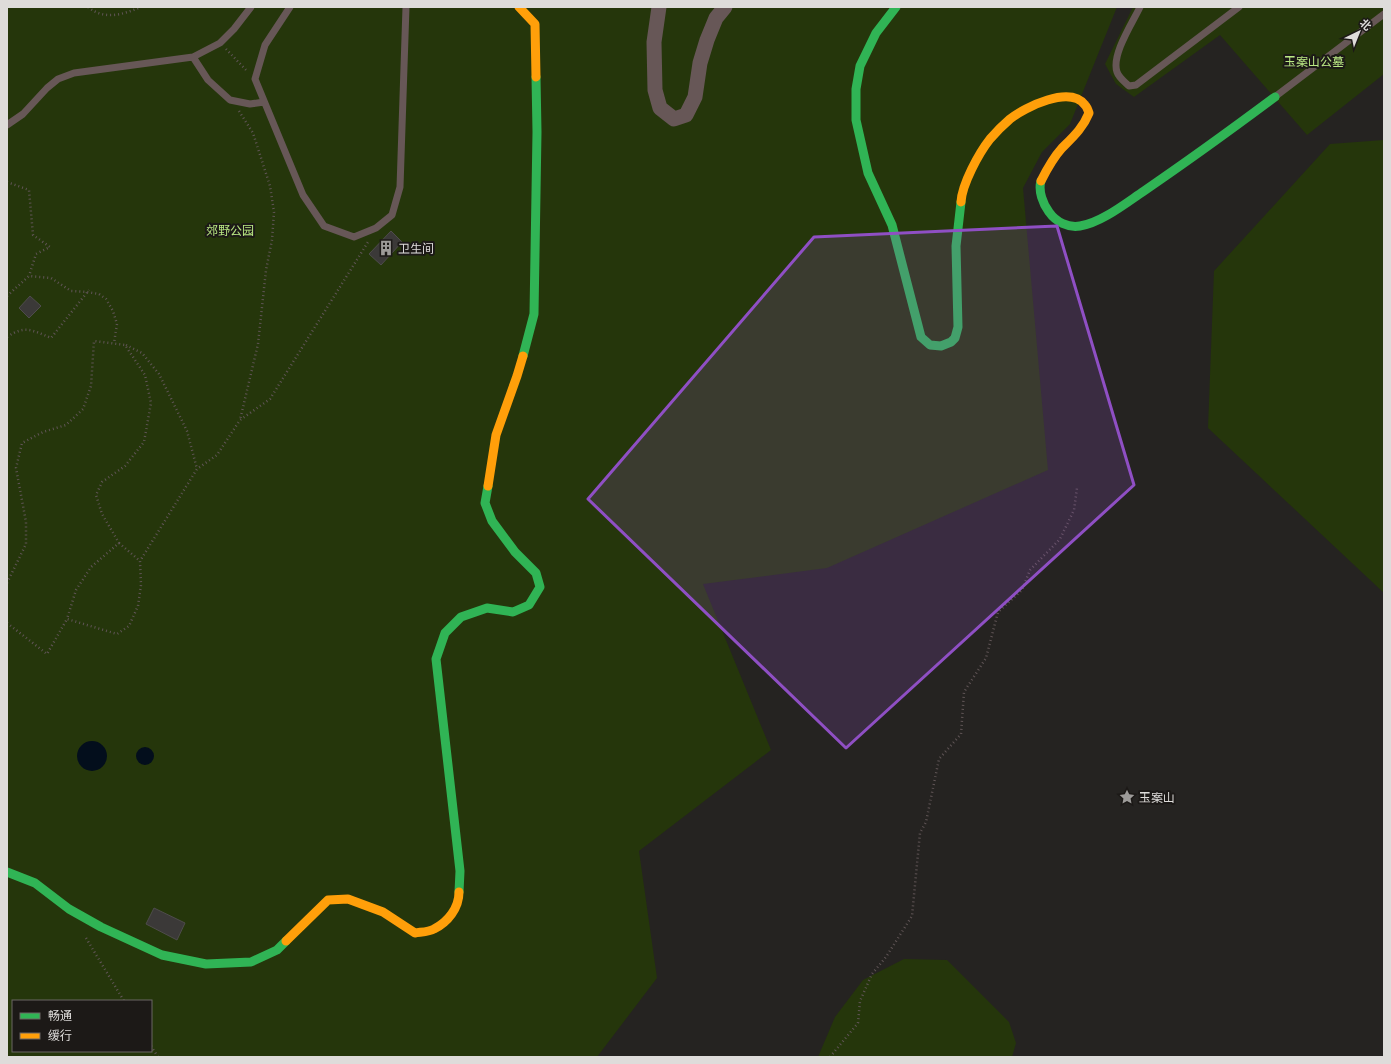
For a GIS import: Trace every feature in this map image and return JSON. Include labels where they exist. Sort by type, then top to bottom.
[{"type":"street","points":[[7,872],[35,883],[68,909],[101,927],[162,954],[206,964],[251,962],[277,950],[328,900],[348,899],[383,912],[415,933],[433,930],[450,918],[459,898],[460,871],[436,659],[445,633],[461,617],[487,608],[513,612],[529,605],[540,587],[536,573],[515,552],[492,521],[485,503],[496,435],[517,376],[534,314],[537,132],[535,24],[519,7]]},
{"type":"street","points":[[659,7],[654,42],[655,90],[660,108],[674,119],[686,115],[695,97],[700,63],[706,40],[716,18],[725,7]]},
{"type":"street","points":[[896,7],[876,33],[860,66],[856,89],[856,120],[868,173],[892,225],[919,332],[925,342],[936,346],[941,346],[951,342],[955,338],[958,327],[956,246],[961,198],[973,166],[990,139],[1010,119],[1031,106],[1054,98],[1074,97],[1085,104],[1089,113],[1087,121],[1081,131],[1058,153],[1048,167],[1040,183],[1042,201],[1052,218],[1066,226],[1080,226],[1097,219],[1125,203],[1183,165],[1275,97]]},
{"type":"lane","points":[[7,125],[23,114],[47,88],[58,80],[74,73],[193,57],[220,43],[234,29],[251,7]]},
{"type":"lane","points":[[290,7],[265,45],[255,79],[303,195],[324,226],[354,237],[376,228],[392,214],[400,187],[406,7]]},
{"type":"lane","points":[[1140,7],[1116,57],[1116,71],[1119,77],[1129,86],[1136,86],[1239,7]]},
{"type":"lane","points":[[1275,97],[1384,14]]},
{"type":"lane","points":[[193,57],[208,80],[230,100],[250,104],[264,102]]},
{"type":"path","points":[[88,7],[106,15],[123,15],[141,7]]},
{"type":"path","points":[[220,43],[255,79]]},
{"type":"path","points":[[66,619],[118,634],[129,626],[138,606],[141,585],[140,562],[197,469],[217,455],[240,420],[258,344],[266,270],[272,240],[274,212],[270,186],[253,133],[230,100]]},
{"type":"path","points":[[7,182],[28,190],[33,235],[50,247],[36,254],[29,276],[7,296]]},
{"type":"path","points":[[240,420],[270,399],[376,228]]},
{"type":"path","points":[[29,276],[51,278],[71,291],[88,291],[99,294],[106,299],[113,311],[116,324],[114,343]]},
{"type":"path","points":[[7,337],[17,330],[31,330],[51,338],[88,291]]},
{"type":"path","points":[[7,583],[26,544],[26,522],[16,468],[22,443],[43,432],[66,425],[83,409],[91,386],[94,340],[125,345],[142,353],[159,374],[187,431],[197,469]]},
{"type":"path","points":[[125,345],[144,375],[152,403],[144,442],[125,466],[102,482],[96,495],[102,514],[120,543],[140,562]]},
{"type":"path","points":[[830,1057],[858,1024],[860,1001],[872,974],[886,957],[912,916],[920,833],[926,822],[939,759],[961,734],[964,692],[986,658],[998,612],[1022,590],[1030,570],[1060,539],[1074,510],[1077,488]]},
{"type":"path","points":[[7,623],[47,654],[66,619],[76,590],[91,566],[120,543]]},
{"type":"path","points":[[84,935],[123,1000]]},
{"type":"path","points":[[152,1048],[158,1057]]},
{"type":"highlighted area","points":[[1057,226],[1134,485],[846,748],[588,499],[814,237]]},
{"type":"green space","name":"郊野公园","points":[[7,7],[1117,7],[1070,124],[1042,152],[1023,188],[1048,470],[827,568],[703,584],[771,750],[639,851],[657,978],[597,1057],[7,1057]]},
{"type":"green space","name":"玉案山公墓","points":[[1133,7],[1384,7],[1384,74],[1307,135],[1220,35],[1134,97],[1116,84],[1105,64]]},
{"type":"green space","points":[[1384,140],[1384,593],[1208,428],[1214,271],[1330,144]]},
{"type":"green space","points":[[904,959],[947,960],[1009,1022],[1016,1043],[1012,1057],[818,1057],[835,1017],[863,980]]},
{"type":"water","points":[[92,741],[103,745],[107,756],[103,767],[92,771],[81,767],[77,756],[81,745]]},
{"type":"water","points":[[145,747],[151,750],[154,756],[151,762],[145,765],[139,762],[136,756],[139,750]]},
{"type":"building","name":"卫生间","points":[[391,231],[402,242],[381,265],[369,254]]},
{"type":"building","points":[[30,296],[41,306],[29,318],[19,308]]},
{"type":"building","points":[[154,908],[185,923],[177,940],[146,924]]},
{"type":"traffic: fast","points":[[896,7],[876,33],[860,66],[856,89],[856,120],[868,173],[892,225],[921,337],[930,345],[941,346],[951,342],[955,338],[958,327],[956,246],[961,202]]},
{"type":"traffic: fast","points":[[523,356],[534,314],[537,132],[536,77]]},
{"type":"traffic: fast","points":[[1041,181],[1040,189],[1043,201],[1055,219],[1063,224],[1071,226],[1088,224],[1105,217],[1121,207],[1275,97]]},
{"type":"traffic: fast","points":[[459,892],[460,871],[436,659],[445,633],[461,617],[487,608],[513,612],[529,605],[540,587],[536,573],[515,552],[492,521],[485,503],[488,486]]},
{"type":"traffic: fast","points":[[7,872],[35,883],[69,909],[101,927],[162,955],[206,964],[251,962],[277,950],[286,941]]},
{"type":"traffic: slow","points":[[519,7],[535,24],[536,77]]},
{"type":"traffic: slow","points":[[961,202],[964,187],[976,160],[990,139],[1007,121],[1026,109],[1048,100],[1059,97],[1078,99],[1085,105],[1089,113],[1087,118],[1056,156],[1041,181]]},
{"type":"traffic: slow","points":[[488,486],[496,435],[523,356]]},
{"type":"traffic: slow","points":[[286,941],[328,900],[348,899],[383,912],[415,933],[430,931],[444,923],[452,914],[457,904],[459,892]]},
{"type":"place","name":"卫生间","points":[[386,248]]},
{"type":"place","name":"玉案山","points":[[1127,797]]}]
